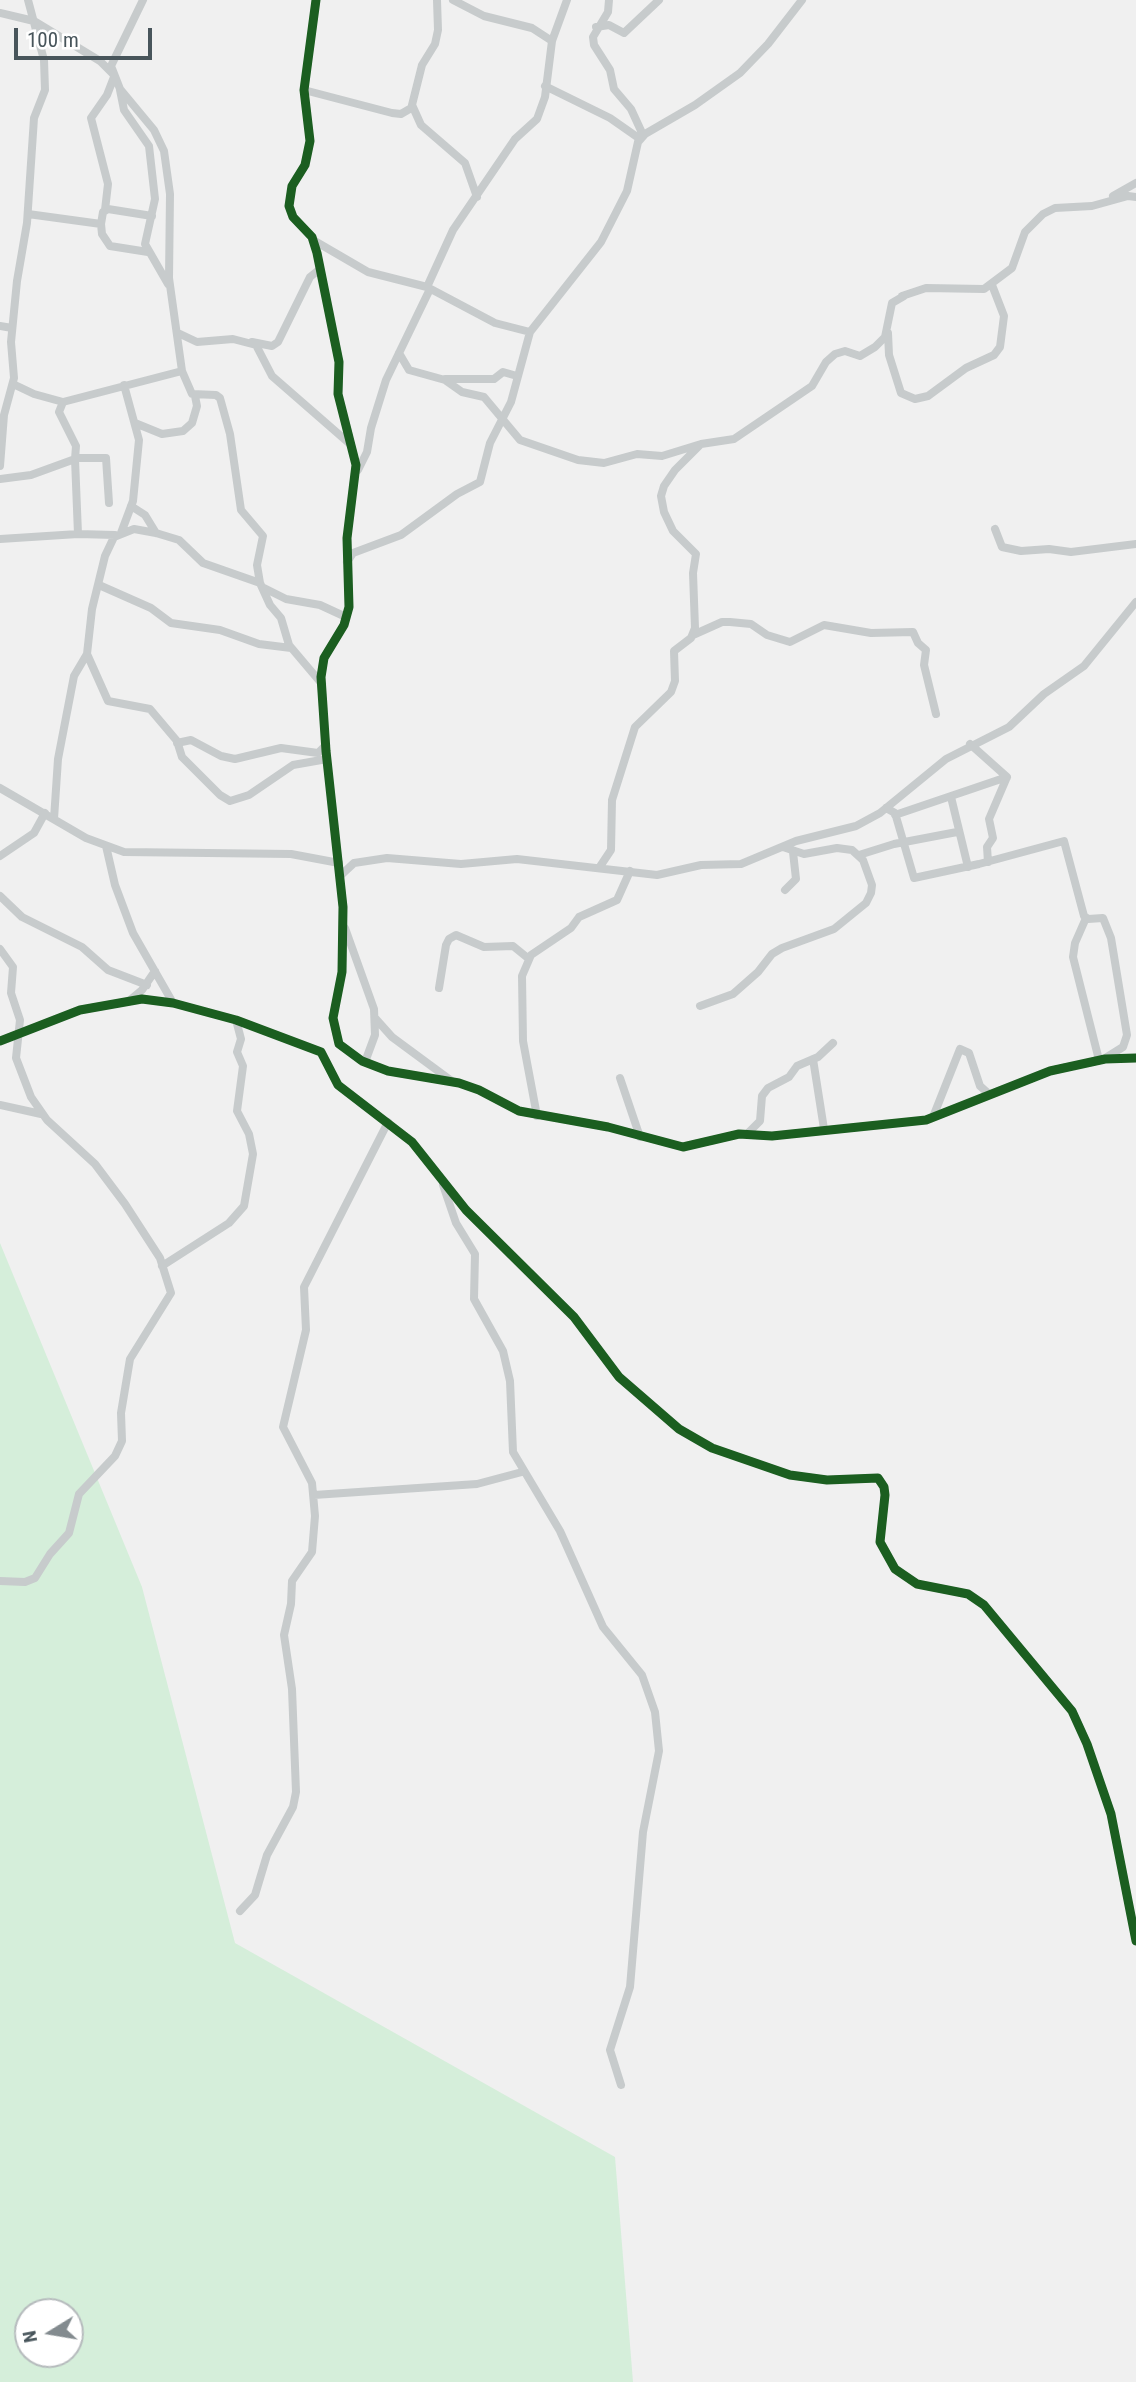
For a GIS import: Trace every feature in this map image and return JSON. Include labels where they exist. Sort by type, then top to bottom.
[{"type":"street","points":[[0,466],[4,415],[13,384],[12,328],[28,214],[34,118],[45,90],[44,60],[28,0]]},
{"type":"street","points":[[143,0],[111,66],[120,89],[124,110],[149,146],[155,199],[145,235],[148,252],[170,286]]},
{"type":"street","points":[[316,0],[304,90],[310,141],[305,165],[292,186],[289,206],[293,217],[313,240],[379,277],[429,288],[495,323],[530,332]]},
{"type":"street","points":[[437,0],[438,30],[435,44],[422,65],[413,107],[421,125],[432,137],[465,163],[477,197]]},
{"type":"street","points":[[453,0],[484,16],[532,28],[552,40]]},
{"type":"street","points":[[356,472],[367,452],[381,395],[453,230],[515,139],[537,119],[552,40],[567,0]]},
{"type":"street","points":[[610,0],[608,12],[596,27],[593,37],[597,51],[610,70],[614,89],[627,102],[642,137]]},
{"type":"street","points":[[596,27],[609,25],[624,33],[659,0]]},
{"type":"street","points":[[346,563],[353,553],[401,535],[457,494],[479,483],[501,417],[509,405],[530,332],[601,243],[627,191],[635,148],[642,137],[740,73],[768,44],[802,0]]},
{"type":"street","points":[[0,13],[34,21],[100,61],[114,75]]},
{"type":"street","points":[[114,75],[91,123],[108,184],[101,224],[102,234],[110,246],[148,252]]},
{"type":"street","points":[[545,86],[642,137]]},
{"type":"street","points":[[120,89],[154,130],[164,151],[170,194],[170,286],[182,371],[188,388],[195,396],[197,406],[192,423],[183,432],[162,434],[135,423]]},
{"type":"street","points":[[304,90],[391,113],[401,114],[413,107]]},
{"type":"street","points":[[1102,204],[1136,183]]},
{"type":"street","points":[[400,353],[409,370],[452,384],[462,392],[484,397],[520,440],[578,460],[595,463],[637,454],[662,456],[701,444],[734,439],[812,386],[826,362],[835,354],[845,351],[860,356],[874,347],[885,337],[892,303],[904,296],[926,288],[978,291],[992,285],[1012,268],[1026,232],[1043,214],[1055,208],[1102,204],[1123,196],[1136,197]]},
{"type":"street","points":[[105,210],[118,208],[152,216]]},
{"type":"street","points":[[28,214],[101,224]]},
{"type":"street","points":[[313,240],[339,362],[338,394],[356,472],[347,529],[346,563],[350,592],[346,617],[324,659],[322,684],[327,759],[340,863],[343,922],[342,972],[333,1025],[339,1044],[365,1062],[414,1077],[480,1090],[512,1108],[537,1116],[608,1127],[683,1147],[747,1134],[772,1136],[885,1125],[933,1117],[1029,1078],[1102,1059],[1119,1051],[1126,1042],[1124,1007],[1107,925],[1102,918],[1086,918]]},
{"type":"street","points":[[178,332],[197,342],[214,339],[272,346],[278,342],[310,277],[320,269]]},
{"type":"street","points":[[888,323],[889,355],[901,393],[910,398],[922,399],[966,368],[994,355],[1000,347],[1004,316],[992,285]]},
{"type":"street","points":[[892,296],[904,296]]},
{"type":"street","points":[[0,326],[12,328]]},
{"type":"street","points":[[250,342],[260,350],[272,376],[351,445]]},
{"type":"street","points":[[13,384],[34,394],[63,402],[182,371]]},
{"type":"street","points":[[438,379],[494,379],[503,372],[517,376]]},
{"type":"street","points":[[54,819],[66,711],[75,673],[87,653],[92,608],[107,549],[118,534],[131,506],[139,440],[124,385]]},
{"type":"street","points":[[195,396],[206,394],[220,398],[230,434],[241,510],[263,538],[257,565],[261,585],[281,618],[283,633],[291,648],[322,684]]},
{"type":"street","points":[[63,402],[59,412],[76,446],[78,534]]},
{"type":"street","points":[[693,635],[692,573],[696,555],[673,531],[664,512],[661,496],[675,470],[701,444]]},
{"type":"street","points":[[0,479],[31,475],[76,458],[106,458],[109,503]]},
{"type":"street","points":[[131,506],[145,515],[156,533]]},
{"type":"street","points":[[0,539],[118,534],[138,529],[156,533],[179,540],[203,563],[261,585],[286,599],[320,606],[346,617]]},
{"type":"street","points":[[995,529],[1002,547],[1011,550],[1071,552],[1136,544]]},
{"type":"street","points":[[99,584],[151,608],[171,623],[220,630],[259,644],[291,648]]},
{"type":"street","points":[[340,876],[354,863],[387,858],[461,864],[517,859],[657,875],[701,865],[741,864],[783,848],[856,827],[886,808],[946,759],[970,744],[1009,727],[1044,694],[1084,666],[1136,602]]},
{"type":"street","points":[[599,868],[611,850],[612,800],[635,727],[671,692],[675,681],[674,651],[693,635],[722,622],[751,624],[767,635],[790,642],[824,625],[870,633],[914,632],[918,643],[926,650],[924,665],[936,714]]},
{"type":"street","points":[[87,653],[108,701],[150,709],[177,743],[181,756],[220,795],[233,802],[249,795],[293,765],[327,759]]},
{"type":"street","points":[[177,743],[191,740],[221,756],[235,759],[281,748],[318,753],[326,745]]},
{"type":"street","points":[[970,744],[1007,777]]},
{"type":"street","points":[[895,815],[1007,777]]},
{"type":"street","points":[[988,862],[986,847],[993,838],[989,820],[1007,777]]},
{"type":"street","points":[[0,788],[106,846],[124,852],[157,850],[194,855],[291,854],[340,863]]},
{"type":"street","points":[[951,797],[957,832],[968,867]]},
{"type":"street","points":[[886,808],[895,815],[905,841],[913,877],[968,867],[1062,840],[1086,918],[1074,943],[1073,957],[1102,1059]]},
{"type":"street","points":[[0,856],[34,833],[45,813]]},
{"type":"street","points":[[859,855],[905,841],[957,832]]},
{"type":"street","points":[[106,846],[124,912],[173,1003]]},
{"type":"street","points":[[700,1006],[733,994],[758,972],[772,954],[834,929],[866,903],[872,884],[859,855],[844,848],[804,854],[783,848]]},
{"type":"street","points":[[785,890],[796,878],[793,852]]},
{"type":"street","points":[[537,1116],[523,1041],[522,976],[535,952],[571,929],[581,915],[617,900],[630,872]]},
{"type":"street","points":[[0,896],[22,917],[82,947],[108,970],[147,985]]},
{"type":"street","points":[[343,922],[375,1018],[375,1035],[365,1062]]},
{"type":"street","points":[[439,988],[446,946],[449,939],[456,935],[484,947],[513,946],[529,959]]},
{"type":"street","points":[[0,949],[13,967],[11,993],[20,1020],[16,1058],[30,1097],[41,1114],[103,1174],[155,1248],[171,1293],[130,1359],[121,1413],[122,1441],[115,1456],[79,1494],[69,1533],[50,1554],[35,1578],[24,1582],[0,1580]]},
{"type":"street","points":[[130,1000],[147,985],[155,971]]},
{"type":"street","points":[[0,1041],[80,1010],[130,1000],[173,1003],[236,1020],[321,1052],[338,1085],[412,1142],[471,1216],[574,1317],[626,1384],[679,1429],[712,1448],[790,1475],[827,1480],[874,1477],[883,1483],[885,1507],[880,1542],[895,1569],[918,1584],[968,1594],[984,1605],[1072,1712],[1096,1766],[1111,1814],[1136,1941]]},
{"type":"street","points":[[375,1018],[392,1037],[453,1083]]},
{"type":"street","points":[[162,1266],[229,1223],[244,1206],[253,1154],[249,1134],[237,1111],[243,1066],[237,1052],[241,1039],[236,1020]]},
{"type":"street","points":[[747,1134],[760,1121],[764,1092],[789,1077],[797,1066],[813,1059],[833,1043]]},
{"type":"street","points":[[933,1117],[960,1049],[969,1054],[979,1086],[989,1094]]},
{"type":"street","points":[[1102,1059],[1136,1058]]},
{"type":"street","points":[[813,1059],[824,1129]]},
{"type":"street","points":[[620,1078],[640,1137]]},
{"type":"street","points":[[0,1105],[41,1114]]},
{"type":"street","points":[[240,1911],[255,1895],[267,1855],[293,1807],[296,1792],[296,1735],[284,1635],[291,1604],[292,1581],[306,1563],[315,1539],[314,1495],[312,1483],[283,1427],[306,1330],[306,1282],[388,1122]]},
{"type":"street","points":[[441,1179],[456,1223],[475,1254],[474,1299],[503,1351],[510,1381],[513,1452],[522,1472],[561,1531],[603,1627],[642,1675],[650,1693],[658,1731],[659,1751],[643,1832],[630,1987],[610,2050],[621,2085]]},
{"type":"street","points":[[314,1495],[477,1484],[522,1472]]},
{"type":"green space","points":[[0,1243],[142,1587],[235,1943],[615,2157],[633,2382],[0,2382]]},
{"type":"cycle path","points":[[316,0],[304,90],[310,141],[305,165],[292,186],[289,206],[293,217],[312,237],[317,253],[339,362],[338,394],[356,465],[347,538],[349,607],[344,625],[324,658],[321,677],[343,907],[342,972],[333,1018],[339,1044],[362,1061],[388,1071],[459,1083],[479,1090],[519,1111],[608,1127],[683,1147],[739,1134],[772,1136],[926,1120],[1050,1071],[1105,1059],[1136,1058]]},
{"type":"cycle path","points":[[0,1041],[80,1010],[142,999],[173,1003],[236,1020],[321,1052],[338,1085],[412,1142],[466,1210],[574,1317],[619,1377],[679,1429],[712,1448],[790,1475],[827,1480],[878,1478],[884,1487],[885,1495],[880,1542],[895,1569],[917,1584],[968,1594],[984,1605],[1072,1711],[1087,1744],[1111,1814],[1136,1941]]}]
